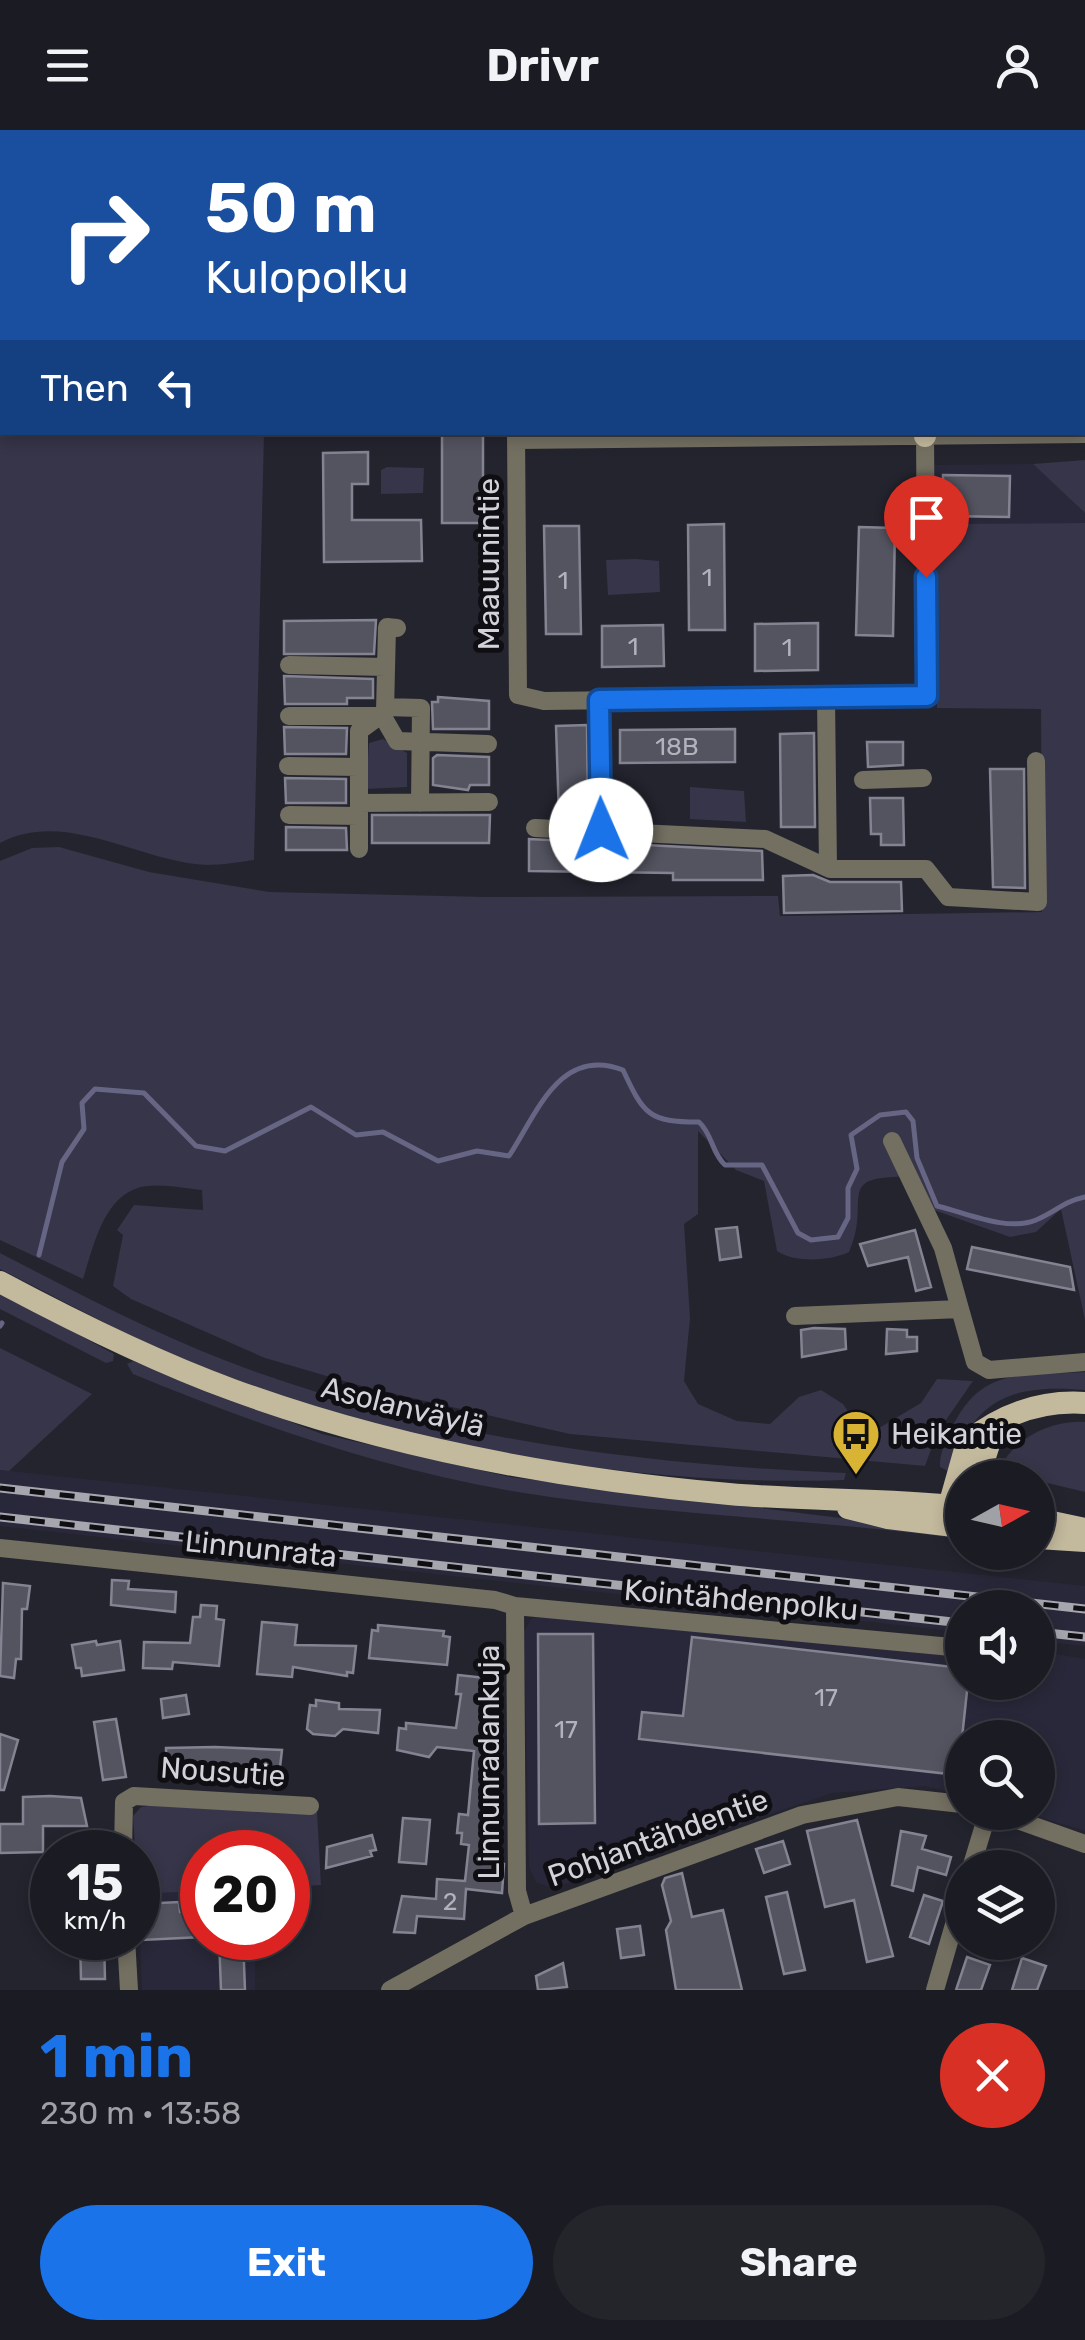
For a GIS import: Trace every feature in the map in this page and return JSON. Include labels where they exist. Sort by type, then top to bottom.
[{"type":"main road","name":"Asolanväylä","points":[[0,1282],[63,1315],[232,1390],[348,1426],[512,1464],[727,1494],[816,1500],[891,1499],[945,1513]]},
{"type":"main road","points":[[965,1460],[967,1442],[996,1423],[1042,1403],[1085,1403]]},
{"type":"main road","points":[[984,1460],[996,1423]]},
{"type":"main road","points":[[1055,1522],[1085,1528]]},
{"type":"main road","points":[[1055,1539],[1085,1541]]},
{"type":"street","points":[[516,436],[720,435]]},
{"type":"street","points":[[601,830],[599,700],[927,696],[925,435]]},
{"type":"street","name":"Maauunintie","points":[[516,436],[518,695],[544,701],[599,700]]},
{"type":"street","points":[[396,628],[387,628],[382,713],[396,741],[488,744]]},
{"type":"street","points":[[288,666],[386,667]]},
{"type":"street","points":[[826,697],[828,868]]},
{"type":"street","points":[[288,716],[421,708],[420,803]]},
{"type":"street","points":[[359,849],[358,730],[382,713]]},
{"type":"street","points":[[535,828],[765,839],[828,868],[926,869],[948,897],[1038,902],[1036,761]]},
{"type":"street","points":[[288,766],[359,767]]},
{"type":"street","points":[[863,780],[923,778]]},
{"type":"street","points":[[289,815],[420,803],[489,802]]},
{"type":"street","points":[[892,1140],[943,1248],[974,1362],[989,1370],[1085,1362]]},
{"type":"street","points":[[795,1316],[960,1309]]},
{"type":"street","name":"Linnunrata","points":[[0,1548],[496,1600],[515,1606]]},
{"type":"street","name":"Kointähdenpolku","points":[[515,1606],[945,1646]]},
{"type":"street","name":"Linnunradankuja","points":[[515,1606],[517,1891],[524,1916]]},
{"type":"street","name":"Nousutie","points":[[122,1830],[124,1802],[134,1796],[310,1806]]},
{"type":"street","name":"Pohjantähdentie","points":[[390,1990],[524,1916],[802,1815],[898,1797],[945,1802]]},
{"type":"street","points":[[1044,1830],[1085,1844]]},
{"type":"street","points":[[935,1990],[945,1956]]},
{"type":"street","points":[[127,1960],[129,1990]]},
{"type":"shaded area","points":[[0,435],[264,435],[254,860],[213,865],[181,862],[102,840],[50,831],[0,843]]},
{"type":"shaded area","points":[[1085,460],[1085,513],[1033,464]]},
{"type":"shaded area","points":[[1033,464],[1085,513],[1085,523],[934,524],[934,465]]},
{"type":"shaded area","points":[[424,468],[423,493],[381,494],[381,470]]},
{"type":"shaded area","points":[[1085,523],[1085,1320],[1061,1209],[1036,1232],[1010,1237],[931,1209],[918,1177],[873,1180],[863,1185],[859,1193],[849,1252],[823,1259],[793,1257],[777,1251],[764,1181],[736,1170],[698,1131],[698,1214],[684,1224],[690,1318],[684,1381],[698,1404],[737,1421],[770,1424],[799,1397],[821,1390],[843,1404],[856,1423],[879,1428],[921,1403],[937,1379],[973,1381],[937,1433],[925,1466],[570,1434],[368,1388],[265,1358],[131,1299],[113,1286],[123,1235],[117,1230],[134,1205],[203,1210],[202,1190],[147,1186],[120,1198],[103,1222],[83,1279],[0,1240],[0,861],[32,848],[59,847],[149,872],[269,892],[487,897],[778,896],[780,916],[1042,912],[1041,709],[937,708],[934,524]]},
{"type":"shaded area","points":[[606,560],[659,561],[660,592],[608,595]]},
{"type":"shaded area","points":[[383,739],[407,753],[407,787],[366,789],[369,743]]},
{"type":"shaded area","points":[[690,787],[744,791],[746,822],[690,819]]},
{"type":"shaded area","points":[[0,1253],[129,1318],[228,1362],[404,1416],[624,1456],[846,1473],[844,1480],[767,1481],[614,1470],[462,1445],[388,1427],[241,1382],[179,1358],[0,1269]]},
{"type":"shaded area","points":[[0,1292],[114,1354],[113,1361],[106,1363],[0,1309]]},
{"type":"shaded area","points":[[0,1348],[92,1394],[9,1471],[0,1470]]},
{"type":"shaded area","points":[[133,1361],[322,1434],[510,1477],[945,1531],[945,1537],[633,1507],[473,1484],[325,1445],[133,1374],[127,1364]]},
{"type":"shaded area","points":[[1085,1372],[1085,1390],[1035,1390],[998,1401],[971,1427],[953,1460],[945,1460],[945,1470],[940,1467],[945,1443],[976,1394],[991,1384],[1024,1375]]},
{"type":"shaded area","points":[[1085,1422],[1085,1492],[1055,1485],[1055,1460],[1005,1460],[1030,1436],[1062,1423]]},
{"type":"shaded area","points":[[0,1470],[1085,1586],[1085,1646],[1055,1643],[1055,1590],[945,1590],[945,1630],[0,1526]]},
{"type":"shaded area","points":[[541,1615],[945,1652],[945,1700],[1055,1700],[1055,1654],[1085,1659],[1085,1831],[1055,1822],[1055,1720],[945,1720],[945,1791],[925,1786],[832,1793],[554,1888],[537,1883],[529,1867],[524,1631],[531,1619]]},
{"type":"shaded area","points":[[167,1803],[317,1812],[321,1885],[310,1886],[310,1830],[180,1830],[180,1892],[160,1893],[160,1830],[134,1830],[133,1816],[141,1807]]},
{"type":"shaded area","points":[[180,1892],[180,1960],[255,1960],[255,1990],[142,1990],[141,1960],[160,1960],[160,1893]]},
{"type":"building","points":[[442,435],[483,435],[483,523],[442,523]]},
{"type":"building","points":[[368,452],[368,484],[352,484],[352,520],[421,520],[422,561],[324,562],[323,453]]},
{"type":"building","points":[[943,475],[1010,476],[1009,517],[943,516]]},
{"type":"building","points":[[724,524],[725,630],[689,630],[688,525]]},
{"type":"building","points":[[544,526],[579,526],[581,634],[546,634]]},
{"type":"building","points":[[859,527],[895,528],[893,636],[856,635]]},
{"type":"building","points":[[376,620],[374,654],[284,654],[284,621]]},
{"type":"building","points":[[818,623],[818,670],[755,671],[755,624]]},
{"type":"building","points":[[663,625],[664,666],[602,667],[602,626]]},
{"type":"building","points":[[284,676],[373,679],[373,698],[347,698],[347,704],[285,704]]},
{"type":"building","points":[[438,697],[489,701],[489,729],[433,729],[432,702],[438,702]]},
{"type":"building","points":[[587,725],[588,818],[559,817],[556,726]]},
{"type":"building","points":[[284,727],[347,728],[346,754],[285,754]]},
{"type":"building","points":[[735,729],[735,762],[620,763],[620,730]]},
{"type":"building","points":[[814,733],[815,827],[781,827],[780,734]]},
{"type":"building","points":[[867,742],[903,742],[903,765],[868,767]]},
{"type":"building","points":[[489,757],[489,785],[470,785],[468,790],[433,785],[433,758]]},
{"type":"building","points":[[990,769],[1024,769],[1025,888],[993,887]]},
{"type":"building","points":[[285,778],[346,779],[346,803],[286,803]]},
{"type":"building","points":[[870,798],[903,798],[904,845],[881,845],[881,834],[871,834]]},
{"type":"building","points":[[372,815],[490,815],[489,843],[372,843]]},
{"type":"building","points":[[286,827],[346,828],[347,850],[286,850]]},
{"type":"building","points":[[529,839],[762,851],[763,880],[673,880],[673,873],[529,871]]},
{"type":"building","points":[[813,875],[830,882],[901,882],[902,911],[784,913],[783,876]]},
{"type":"building","points":[[737,1227],[741,1257],[720,1260],[716,1229]]},
{"type":"building","points":[[915,1230],[931,1287],[916,1291],[908,1257],[868,1266],[860,1244]]},
{"type":"building","points":[[972,1247],[1070,1267],[1074,1290],[967,1269]]},
{"type":"building","points":[[845,1329],[846,1349],[802,1357],[801,1330]]},
{"type":"building","points":[[887,1329],[907,1330],[907,1337],[917,1337],[917,1351],[886,1354]]},
{"type":"building","points":[[112,1580],[129,1581],[128,1589],[176,1592],[175,1612],[111,1605]]},
{"type":"building","points":[[3,1583],[30,1586],[27,1609],[22,1609],[21,1659],[16,1659],[14,1678],[0,1676]]},
{"type":"building","points":[[201,1605],[217,1606],[216,1619],[224,1620],[219,1666],[173,1662],[172,1669],[143,1668],[144,1642],[190,1643],[193,1617],[200,1617]]},
{"type":"building","points":[[262,1622],[297,1625],[295,1645],[356,1646],[353,1673],[347,1672],[347,1676],[293,1667],[292,1677],[257,1674]]},
{"type":"building","points":[[378,1625],[444,1631],[443,1636],[450,1637],[447,1665],[369,1658],[372,1630],[378,1631]]},
{"type":"building","points":[[538,1634],[593,1634],[595,1823],[539,1824]]},
{"type":"building","points":[[692,1637],[945,1666],[945,1700],[966,1700],[964,1720],[945,1720],[945,1774],[639,1739],[642,1712],[683,1716]]},
{"type":"building","points":[[96,1641],[97,1645],[120,1641],[124,1670],[82,1676],[81,1668],[76,1668],[72,1645]]},
{"type":"building","points":[[458,1675],[496,1679],[490,1818],[497,1818],[493,1863],[504,1864],[502,1893],[466,1889],[464,1919],[417,1916],[415,1933],[394,1932],[402,1896],[436,1899],[437,1879],[465,1881],[469,1845],[461,1844],[462,1833],[457,1833],[459,1814],[468,1815],[474,1751],[437,1747],[429,1757],[397,1750],[399,1728],[406,1729],[406,1723],[456,1728],[461,1694],[456,1694]]},
{"type":"building","points":[[186,1695],[189,1714],[163,1718],[161,1699]]},
{"type":"building","points":[[316,1700],[339,1703],[339,1709],[380,1710],[378,1733],[343,1729],[335,1736],[313,1734],[307,1729],[310,1705],[316,1706]]},
{"type":"building","points":[[116,1719],[126,1777],[103,1780],[94,1722]]},
{"type":"building","points":[[0,1734],[18,1740],[4,1790],[0,1790]]},
{"type":"building","points":[[166,1748],[282,1750],[279,1776],[271,1776],[270,1784],[237,1781],[238,1775],[166,1775]]},
{"type":"building","points":[[23,1797],[81,1798],[87,1826],[43,1826],[43,1830],[30,1830],[30,1852],[0,1853],[0,1824],[23,1824]]},
{"type":"building","points":[[403,1818],[430,1820],[426,1864],[399,1862]]},
{"type":"building","points":[[857,1820],[893,1956],[867,1962],[854,1900],[825,1907],[807,1831]]},
{"type":"building","points":[[901,1831],[926,1836],[922,1849],[945,1855],[945,1875],[918,1867],[913,1891],[892,1885]]},
{"type":"building","points":[[372,1835],[376,1850],[370,1851],[372,1856],[326,1868],[327,1847]]},
{"type":"building","points":[[783,1841],[790,1864],[764,1873],[756,1849]]},
{"type":"building","points":[[682,1873],[692,1917],[723,1910],[742,1990],[676,1990],[666,1930],[671,1921],[662,1885],[665,1878]]},
{"type":"building","points":[[787,1892],[805,1970],[784,1974],[766,1897]]},
{"type":"building","points":[[924,1895],[943,1901],[929,1944],[910,1937]]},
{"type":"building","points":[[179,1902],[180,1938],[160,1939],[160,1903]]},
{"type":"building","points":[[640,1926],[644,1955],[621,1958],[617,1929]]},
{"type":"building","points":[[81,1960],[105,1960],[105,1979],[81,1979]]},
{"type":"building","points":[[220,1960],[244,1960],[245,1990],[221,1990]]},
{"type":"building","points":[[966,1960],[990,1965],[981,1990],[956,1990]]},
{"type":"building","points":[[1021,1960],[1046,1966],[1037,1990],[1012,1990]]},
{"type":"building","points":[[563,1963],[567,1987],[538,1990],[536,1976]]},
{"type":"waterway","points":[[39,1255],[62,1162],[84,1129],[82,1103],[95,1089],[144,1093],[196,1146],[225,1151],[311,1107],[356,1135],[383,1132],[438,1161],[477,1151],[509,1156],[553,1088],[583,1067],[601,1065],[623,1070],[650,1113],[669,1120],[699,1122],[725,1165],[762,1165],[798,1233],[811,1240],[838,1237],[848,1218],[848,1188],[857,1169],[851,1135],[880,1115],[906,1112],[913,1121],[917,1158],[937,1206],[1013,1224],[1036,1220],[1085,1197]]},
{"type":"railway","points":[[0,1488],[1085,1609]]},
{"type":"railway","points":[[0,1517],[945,1621]]},
{"type":"railway","points":[[1055,1634],[1085,1637]]},
{"type":"place","name":"Heikantie","points":[[856,1476]]},
{"type":"route","points":[[601,830],[599,700],[927,696],[926,577]]}]
